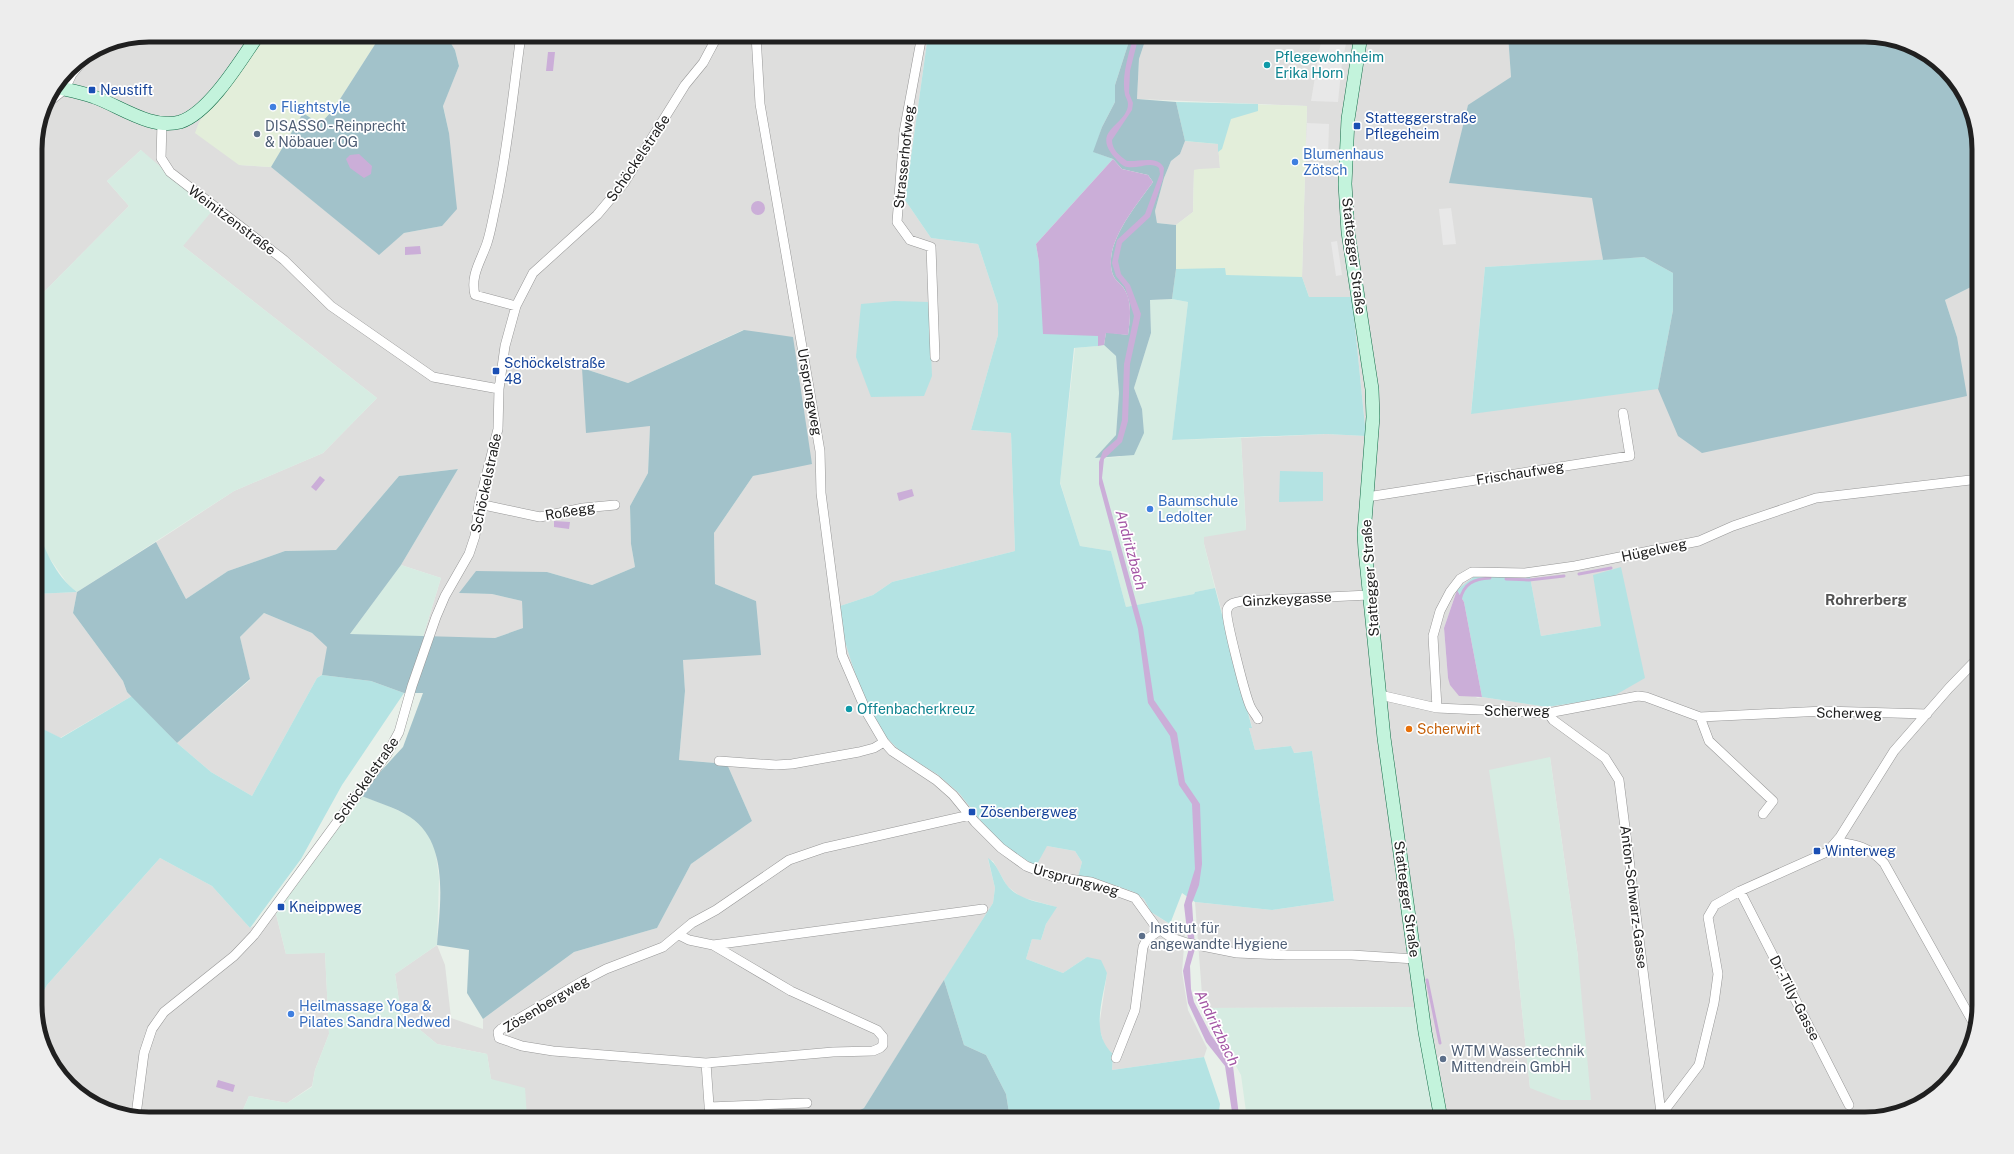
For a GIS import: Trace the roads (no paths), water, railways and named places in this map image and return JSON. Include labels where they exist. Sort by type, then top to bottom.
[{"type":"main road","points":[[61,88],[91,96],[151,121],[162,123],[180,122],[205,105],[225,82],[253,42]]},
{"type":"main road","name":"Stattegger Straße","points":[[1360,42],[1348,119],[1345,184],[1348,232],[1356,292],[1371,375],[1373,416],[1364,537],[1384,738],[1432,1077],[1440,1112]]},
{"type":"street","points":[[516,306],[475,295],[472,284],[487,243],[498,196],[510,130],[520,42]]},
{"type":"street","name":"Schöckelstraße","points":[[137,1111],[144,1053],[152,1029],[164,1012],[234,956],[254,935],[387,754],[399,732],[412,686],[436,617],[445,596],[469,554],[475,536],[479,504],[498,429],[499,389],[505,346],[516,306],[533,273],[597,216],[624,183],[685,85],[704,63],[714,42]]},
{"type":"street","name":"Ursprungweg","points":[[756,42],[760,104],[820,451],[821,493],[842,655],[867,713],[884,742],[902,759],[936,780],[953,795],[997,844],[1026,866],[1054,877],[1091,882],[1135,898],[1156,927],[1172,938],[1192,944],[1237,953],[1364,955],[1415,959]]},
{"type":"street","name":"Strasserhofweg","points":[[921,42],[904,132],[897,222],[910,240],[931,247],[935,357]]},
{"type":"street","name":"Weinitzenstraße","points":[[162,123],[161,158],[170,172],[284,260],[331,306],[433,377],[499,389]]},
{"type":"street","name":"Frischaufweg","points":[[1367,497],[1630,456],[1623,413]]},
{"type":"street","name":"Hügelweg","points":[[1437,708],[1433,636],[1440,611],[1450,592],[1460,579],[1472,572],[1525,573],[1575,566],[1699,541],[1733,526],[1816,498],[1972,480]]},
{"type":"street","name":"Roßegg","points":[[479,504],[540,517],[583,508],[615,505]]},
{"type":"street","name":"Ginzkeygasse","points":[[1258,719],[1251,708],[1230,636],[1226,613],[1229,606],[1234,602],[1242,601],[1370,595]]},
{"type":"street","points":[[1663,1112],[1698,1066],[1714,1002],[1718,974],[1708,917],[1714,905],[1740,891],[1828,852],[1837,842],[1894,751],[1949,688],[1972,664]]},
{"type":"street","name":"Scherweg","points":[[1380,694],[1437,708],[1548,713],[1638,696],[1646,697],[1700,717],[1824,711],[1927,714]]},
{"type":"street","name":"Anton-Schwarz-Gasse","points":[[1548,713],[1553,720],[1605,758],[1619,780],[1660,1112]]},
{"type":"street","points":[[1700,717],[1709,741],[1773,801],[1763,814]]},
{"type":"street","points":[[719,761],[776,765],[792,764],[859,752],[874,748],[884,742]]},
{"type":"street","name":"Zösenbergweg","points":[[679,935],[689,940],[713,945],[791,991],[877,1030],[882,1034],[885,1041],[880,1048],[873,1051],[825,1052],[706,1063],[553,1051],[506,1042],[498,1035],[498,1032],[506,1026],[565,990],[606,969],[654,952],[679,935],[692,923],[716,910],[789,860],[824,848],[970,814]]},
{"type":"street","points":[[1837,842],[1859,845],[1874,853],[1884,863],[1971,1019]]},
{"type":"street","name":"Dr.-Tilly-Gasse","points":[[1740,891],[1849,1105]]},
{"type":"street","name":"Zösenbergweg","points":[[713,945],[983,909]]},
{"type":"street","points":[[1116,1058],[1135,1010],[1144,948],[1147,939],[1160,930]]},
{"type":"street","points":[[706,1063],[709,1112]]},
{"type":"street","points":[[709,1107],[807,1103]]},
{"type":"waterway","points":[[1579,574],[1611,568]]},
{"type":"waterway","points":[[1506,579],[1529,580],[1564,576]]},
{"type":"waterway","points":[[1460,600],[1464,590],[1470,583],[1479,579],[1490,578]]},
{"type":"waterway","points":[[1427,980],[1440,1043]]},
{"type":"place","name":"Pflegewohnheim Erika Horn","points":[[1267,65]]},
{"type":"place","name":"Neustift","points":[[92,90]]},
{"type":"place","name":"Flightstyle","points":[[273,107]]},
{"type":"place","name":"Statteggerstraße Pflegeheim","points":[[1357,126]]},
{"type":"place","name":"DISASSO - Reinprecht & Nöbauer OG","points":[[257,134]]},
{"type":"place","name":"Blumenhaus Zötsch","points":[[1295,162]]},
{"type":"place","name":"Schöckelstraße 48","points":[[496,371]]},
{"type":"place","name":"Baumschule Ledolter","points":[[1150,509]]},
{"type":"place","name":"Offenbacherkreuz","points":[[849,709]]},
{"type":"place","name":"Scherwirt","points":[[1409,729]]},
{"type":"place","name":"Zösenbergweg","points":[[972,812]]},
{"type":"place","name":"Winterweg","points":[[1817,851]]},
{"type":"place","name":"Kneippweg","points":[[281,907]]},
{"type":"place","name":"Institut für angewandte Hygiene","points":[[1142,936]]},
{"type":"place","name":"Heilmassage Yoga & Pilates Sandra Nedwed","points":[[291,1014]]},
{"type":"place","name":"WTM Wassertechnik Mittendrein GmbH","points":[[1443,1059]]},
{"type":"district","name":"Rohrerberg","points":[[1866,600]]},
{"type":"water label","name":"Andritzbach","points":[[1131,550]]},
{"type":"water label","name":"Andritzbach","points":[[1217,1028]]}]
